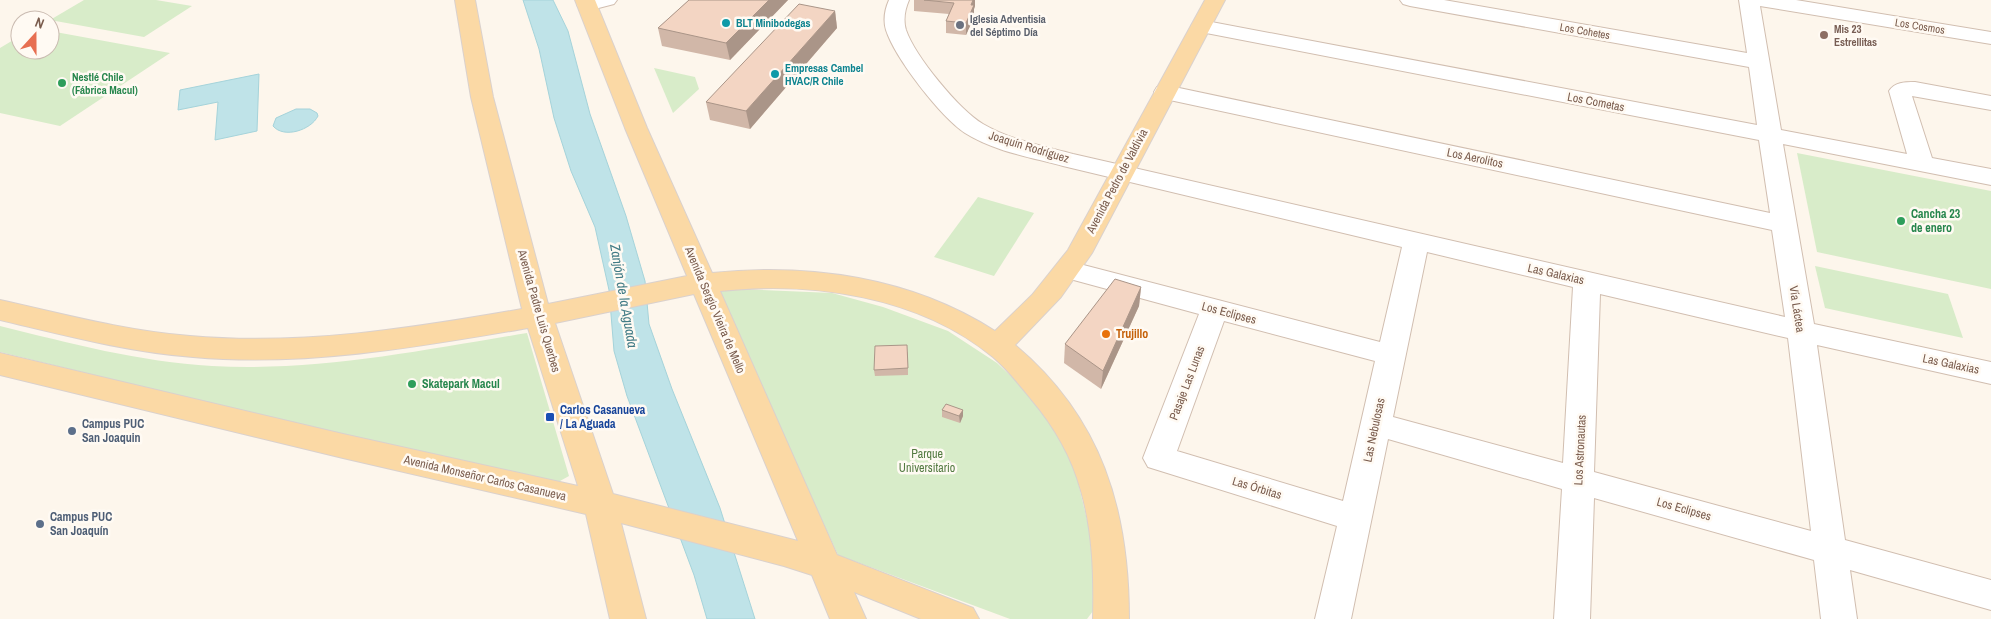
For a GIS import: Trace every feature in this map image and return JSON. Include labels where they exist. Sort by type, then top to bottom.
[{"type":"main road","name":"Avenida Padre Luis Querbes","points":[[465,0],[482,97],[539,316],[615,508],[628,619]]},
{"type":"main road","name":"Avenida Pedro de Valdivia","points":[[997,345],[1032,313],[1068,270],[1215,0]]},
{"type":"main road","name":"Avenida Sergio Vieira de Mello","points":[[593,2],[636,128],[848,619]]},
{"type":"main road","points":[[0,310],[136,340],[206,348],[283,349],[377,341],[539,316],[668,289],[738,279],[785,278],[862,288],[921,306],[997,345],[1044,392],[1070,425],[1082,451],[1104,515],[1110,550],[1113,591],[1111,619]]},
{"type":"main road","name":"Avenida Monseñor Carlos Casanueva","points":[[0,364],[343,446],[615,508],[784,551],[825,565],[961,619]]},
{"type":"street","name":"Joaquín Rodríguez","points":[[899,0],[894,18],[899,38],[947,106],[962,121],[983,133],[1011,144],[1122,172]]},
{"type":"street","name":"Los Cohetes","points":[[1410,0],[1759,62]]},
{"type":"street","name":"Vía Láctea","points":[[1749,0],[1801,331],[1839,619]]},
{"type":"street","name":"Los Cosmos","points":[[1760,0],[1991,38]]},
{"type":"street","name":"Los Cometas","points":[[1201,26],[1991,178]]},
{"type":"street","points":[[1922,164],[1901,94],[1903,89],[1915,89],[1991,103]]},
{"type":"street","name":"Los Aerolitos","points":[[1165,92],[1784,224]]},
{"type":"street","name":"Las Galaxias","points":[[1122,172],[1801,331],[1991,373]]},
{"type":"street","name":"Las Nebulosas","points":[[1333,619],[1416,241]]},
{"type":"street","name":"Los Eclipses","points":[[1068,270],[1391,355]]},
{"type":"street","name":"Los Astronautas","points":[[1572,619],[1587,281]]},
{"type":"street","name":"Pasaje Las Lunas","points":[[1159,458],[1215,309]]},
{"type":"street","name":"Los Eclipses","points":[[1376,424],[1991,595]]},
{"type":"street","name":"Las Órbitas","points":[[1159,458],[1355,518]]},
{"type":"green space","name":"Nestlé Chile (Fábrica Macul)","points":[[84,0],[156,0],[192,6],[144,37],[60,22],[60,14]]},
{"type":"green space","name":"Nestlé Chile (Fábrica Macul)","points":[[60,33],[170,53],[60,126],[0,113],[0,48],[10,42],[10,60],[60,60]]},
{"type":"green space","points":[[654,68],[695,77],[699,89],[673,113]]},
{"type":"green space","name":"Cancha 23 de enero","points":[[1797,153],[1991,191],[1991,289],[1817,252]]},
{"type":"green space","points":[[978,197],[1034,213],[994,276],[934,257]]},
{"type":"green space","points":[[1815,266],[1948,294],[1963,338],[1825,308]]},
{"type":"green space","name":"Parque Universitario","points":[[716,288],[832,293],[883,307],[948,331],[997,363],[1029,393],[1056,431],[1076,474],[1089,528],[1094,582],[1093,611],[1087,619],[1010,619],[838,555]]},
{"type":"green space","points":[[0,326],[131,356],[185,364],[251,367],[330,363],[527,333],[569,476],[551,486],[0,352]]},
{"type":"water","name":"Zanjón de la Aguada","points":[[523,0],[553,0],[568,31],[590,114],[626,216],[645,281],[649,324],[672,389],[720,508],[755,619],[707,619],[694,575],[627,396],[614,351],[609,290],[595,227],[571,171],[554,118],[539,49]]},
{"type":"water","points":[[259,74],[257,131],[215,140],[218,102],[178,110],[180,90]]},
{"type":"water","points":[[296,109],[310,109],[317,113],[318,116],[310,125],[297,131],[284,132],[273,126],[276,118]]},
{"type":"building","points":[[689,0],[769,0],[726,43],[658,28]]},
{"type":"building","points":[[924,0],[973,0],[971,5],[974,5],[966,23],[946,21],[954,3]]},
{"type":"building","points":[[799,4],[835,11],[746,111],[706,102]]},
{"type":"building","name":"Trujillo","points":[[1115,279],[1141,287],[1103,371],[1065,344]]},
{"type":"building","points":[[907,345],[908,368],[874,370],[875,346]]},
{"type":"building","points":[[946,404],[963,410],[959,416],[942,410]]},
{"type":"place","name":"BLT Minibodegas","points":[[726,23]]},
{"type":"place","name":"Iglesia Adventisia del Séptimo Día","points":[[960,25]]},
{"type":"place","name":"Mis 23 Estrellitas","points":[[1824,35]]},
{"type":"place","name":"Empresas Cambel HVAC/R Chile","points":[[775,74]]},
{"type":"place","name":"Nestlé Chile (Fábrica Macul)","points":[[62,83]]},
{"type":"place","name":"Cancha 23 de enero","points":[[1901,221]]},
{"type":"place","name":"Trujillo","points":[[1106,334]]},
{"type":"place","name":"Skatepark Macul","points":[[412,384]]},
{"type":"place","name":"Carlos Casanueva / La Aguada","points":[[550,417]]},
{"type":"place","name":"Campus PUC San Joaquin","points":[[72,431]]},
{"type":"place","name":"Campus PUC San Joaquín","points":[[40,524]]}]
